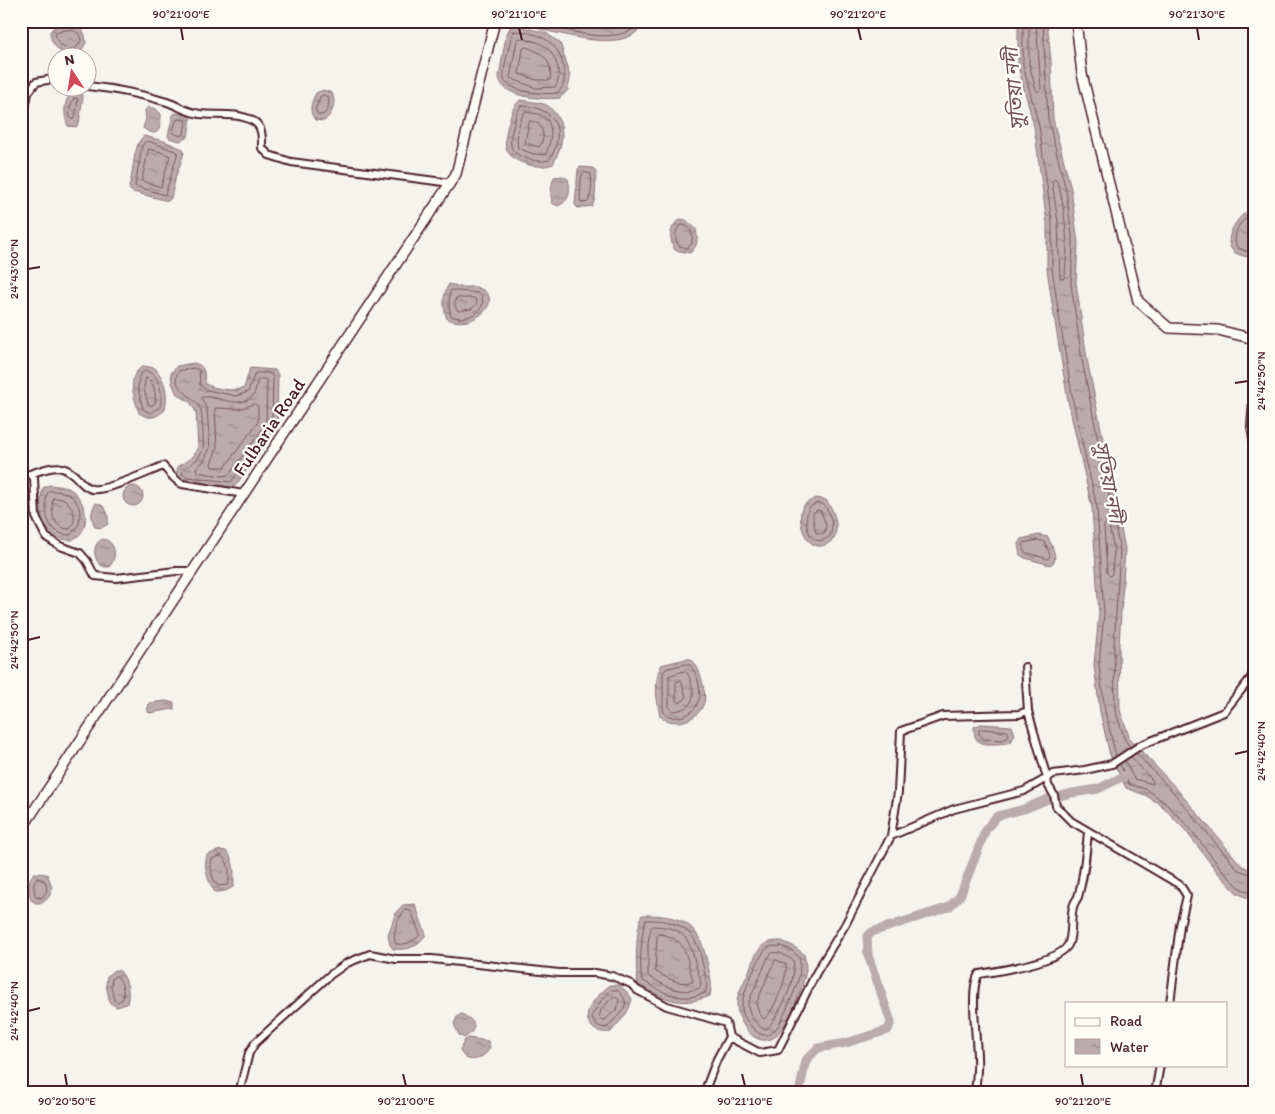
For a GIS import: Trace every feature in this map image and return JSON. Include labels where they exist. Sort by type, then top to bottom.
[{"type":"main road","name":"Fulbaria Road","points":[[21,830],[456,174],[495,21]]},
{"type":"main road","points":[[1076,21],[1082,74],[1138,301],[1169,328],[1218,330],[1254,338]]},
{"type":"street","points":[[21,128],[28,93],[36,82],[48,80]]},
{"type":"street","points":[[98,87],[128,91],[199,114],[235,116],[253,120],[260,126],[262,148],[269,156],[291,162],[451,182]]},
{"type":"street","points":[[1254,387],[1251,426],[1254,443]]},
{"type":"street","points":[[21,475],[51,467],[69,469],[85,486],[93,489],[117,484],[163,466],[176,481],[182,484],[244,494]]},
{"type":"street","points":[[30,474],[34,478],[36,517],[46,537],[60,546],[80,553],[87,561],[94,576],[116,578],[193,570]]},
{"type":"street","points":[[1025,667],[1028,711],[1048,785],[1054,795],[1056,806],[1071,821],[1088,832],[1180,886],[1187,896],[1180,925],[1170,1002]]},
{"type":"street","points":[[891,836],[954,809],[1024,791],[1053,774],[1112,764],[1142,745],[1224,712],[1254,672]]},
{"type":"street","points":[[729,1037],[760,1053],[778,1050],[816,973],[846,925],[891,836],[898,792],[901,731],[943,716],[1019,714],[1028,711]]},
{"type":"street","points":[[975,1093],[977,1060],[974,1001],[975,980],[979,974],[1049,959],[1067,947],[1070,939],[1073,906],[1077,898],[1085,861],[1088,832]]},
{"type":"street","points":[[239,1093],[249,1053],[255,1044],[330,975],[347,962],[370,954],[559,973],[595,973],[612,976],[631,984],[667,1006],[726,1023],[729,1037],[717,1059],[704,1093]]},
{"type":"street","points":[[1155,1093],[1160,1066]]},
{"type":"water","points":[[528,21],[633,21],[641,27],[634,34],[625,38],[604,41],[546,31]]},
{"type":"water","name":"সুতিয়া নদী","points":[[1018,21],[1047,21],[1051,61],[1053,119],[1071,189],[1078,243],[1076,283],[1087,359],[1125,549],[1119,644],[1120,710],[1130,739],[1176,788],[1242,866],[1254,871],[1254,901],[1237,893],[1218,873],[1185,830],[1161,805],[1145,795],[1126,788],[1110,755],[1100,712],[1094,665],[1099,614],[1092,508],[1068,401],[1054,316],[1047,269],[1047,223],[1034,126],[1018,66]]},
{"type":"water","points":[[63,25],[77,26],[84,33],[86,43],[83,48],[57,48],[52,42],[50,32],[53,28]]},
{"type":"water","points":[[515,25],[546,33],[560,43],[570,79],[568,90],[560,98],[543,99],[524,96],[514,93],[501,83],[499,76],[506,35],[511,26]]},
{"type":"water","points":[[323,90],[332,93],[333,108],[324,121],[315,120],[311,110],[312,103],[316,93]]},
{"type":"water","points":[[68,98],[83,98],[79,123],[76,127],[68,126],[65,117]]},
{"type":"water","points":[[520,100],[546,105],[554,111],[561,127],[562,140],[553,164],[543,166],[529,165],[518,161],[508,153],[505,142],[507,129],[513,109]]},
{"type":"water","points":[[149,107],[156,109],[161,114],[160,128],[156,133],[143,128],[146,119],[145,110]]},
{"type":"water","points":[[173,114],[187,115],[191,118],[188,137],[180,141],[168,136]]},
{"type":"water","points":[[144,136],[164,141],[183,149],[184,153],[171,198],[168,201],[130,190],[129,186],[136,151],[140,140]]},
{"type":"water","points":[[580,167],[593,168],[596,172],[595,199],[592,206],[578,208],[575,205],[578,169]]},
{"type":"water","points":[[562,176],[568,179],[569,195],[558,206],[552,203],[552,187],[554,177]]},
{"type":"water","points":[[1248,211],[1254,212],[1254,258],[1234,252],[1229,242],[1235,224]]},
{"type":"water","points":[[681,219],[686,220],[696,229],[697,242],[695,248],[690,253],[675,250],[672,242],[672,229]]},
{"type":"water","points":[[449,284],[481,289],[487,294],[489,300],[488,307],[476,318],[467,321],[457,322],[447,319],[444,301],[445,292]]},
{"type":"water","points":[[194,363],[201,366],[205,384],[224,389],[244,388],[250,368],[275,370],[278,375],[277,427],[236,485],[232,487],[187,482],[180,480],[176,475],[178,467],[193,456],[198,447],[196,412],[190,402],[177,394],[172,383],[171,373],[177,366]]},
{"type":"water","points":[[144,366],[155,368],[162,378],[165,388],[165,410],[152,417],[146,417],[139,413],[132,387],[134,375]]},
{"type":"water","points":[[49,485],[61,486],[73,491],[84,508],[84,528],[72,540],[54,536],[44,523],[41,515],[41,497],[43,488]]},
{"type":"water","points":[[133,486],[140,489],[143,496],[140,503],[133,506],[126,503],[123,496],[126,489]]},
{"type":"water","points":[[816,498],[826,500],[832,509],[836,529],[834,539],[825,545],[816,546],[805,535],[801,518],[805,504]]},
{"type":"water","points":[[96,503],[103,506],[108,514],[108,524],[101,528],[95,527],[92,518],[92,512]]},
{"type":"water","points":[[1039,535],[1048,537],[1053,549],[1055,559],[1050,565],[1020,555],[1018,544],[1021,539]]},
{"type":"water","points":[[103,539],[111,544],[114,551],[112,564],[109,567],[104,567],[100,564],[95,556],[96,546]]},
{"type":"water","points":[[691,659],[699,671],[705,697],[704,703],[697,714],[691,718],[685,721],[672,722],[660,716],[657,697],[657,677],[661,665]]},
{"type":"water","points":[[166,701],[174,703],[174,709],[149,713],[147,710],[149,703]]},
{"type":"water","points":[[981,724],[1012,726],[1015,734],[1011,742],[998,744],[982,743],[977,740],[974,731],[974,727]]},
{"type":"water","points":[[220,850],[226,851],[231,859],[234,886],[225,891],[215,892],[207,874],[206,860],[207,855]]},
{"type":"water","points":[[34,873],[47,874],[51,883],[51,893],[42,903],[36,903],[31,900],[29,882]]},
{"type":"water","points":[[415,904],[426,935],[411,947],[393,949],[388,935],[396,912],[403,905]]},
{"type":"water","points":[[642,915],[656,915],[678,919],[693,930],[704,948],[711,982],[710,996],[699,1000],[672,1000],[638,984],[638,929]]},
{"type":"water","points":[[782,941],[804,954],[805,976],[798,997],[782,1028],[771,1039],[758,1039],[746,1030],[742,1023],[737,1009],[737,999],[758,951],[769,942]]},
{"type":"water","points":[[114,970],[120,971],[123,975],[127,982],[128,990],[127,1004],[117,1007],[110,1003],[106,985],[107,976]]},
{"type":"water","points":[[610,985],[619,985],[632,999],[626,1014],[611,1032],[603,1032],[592,1027],[588,1022],[587,1016],[592,1004]]},
{"type":"water","points":[[461,1014],[470,1019],[474,1025],[469,1035],[464,1038],[459,1035],[454,1024],[457,1017]]},
{"type":"water","points":[[468,1038],[488,1041],[490,1048],[483,1056],[470,1060],[460,1050],[464,1041]]},
{"type":"waterway","points":[[799,1093],[806,1060],[818,1048],[846,1043],[888,1030],[891,1022],[868,955],[867,937],[872,932],[949,907],[960,896],[986,829],[997,816],[1024,809],[1048,799],[1098,789],[1124,776]]}]
